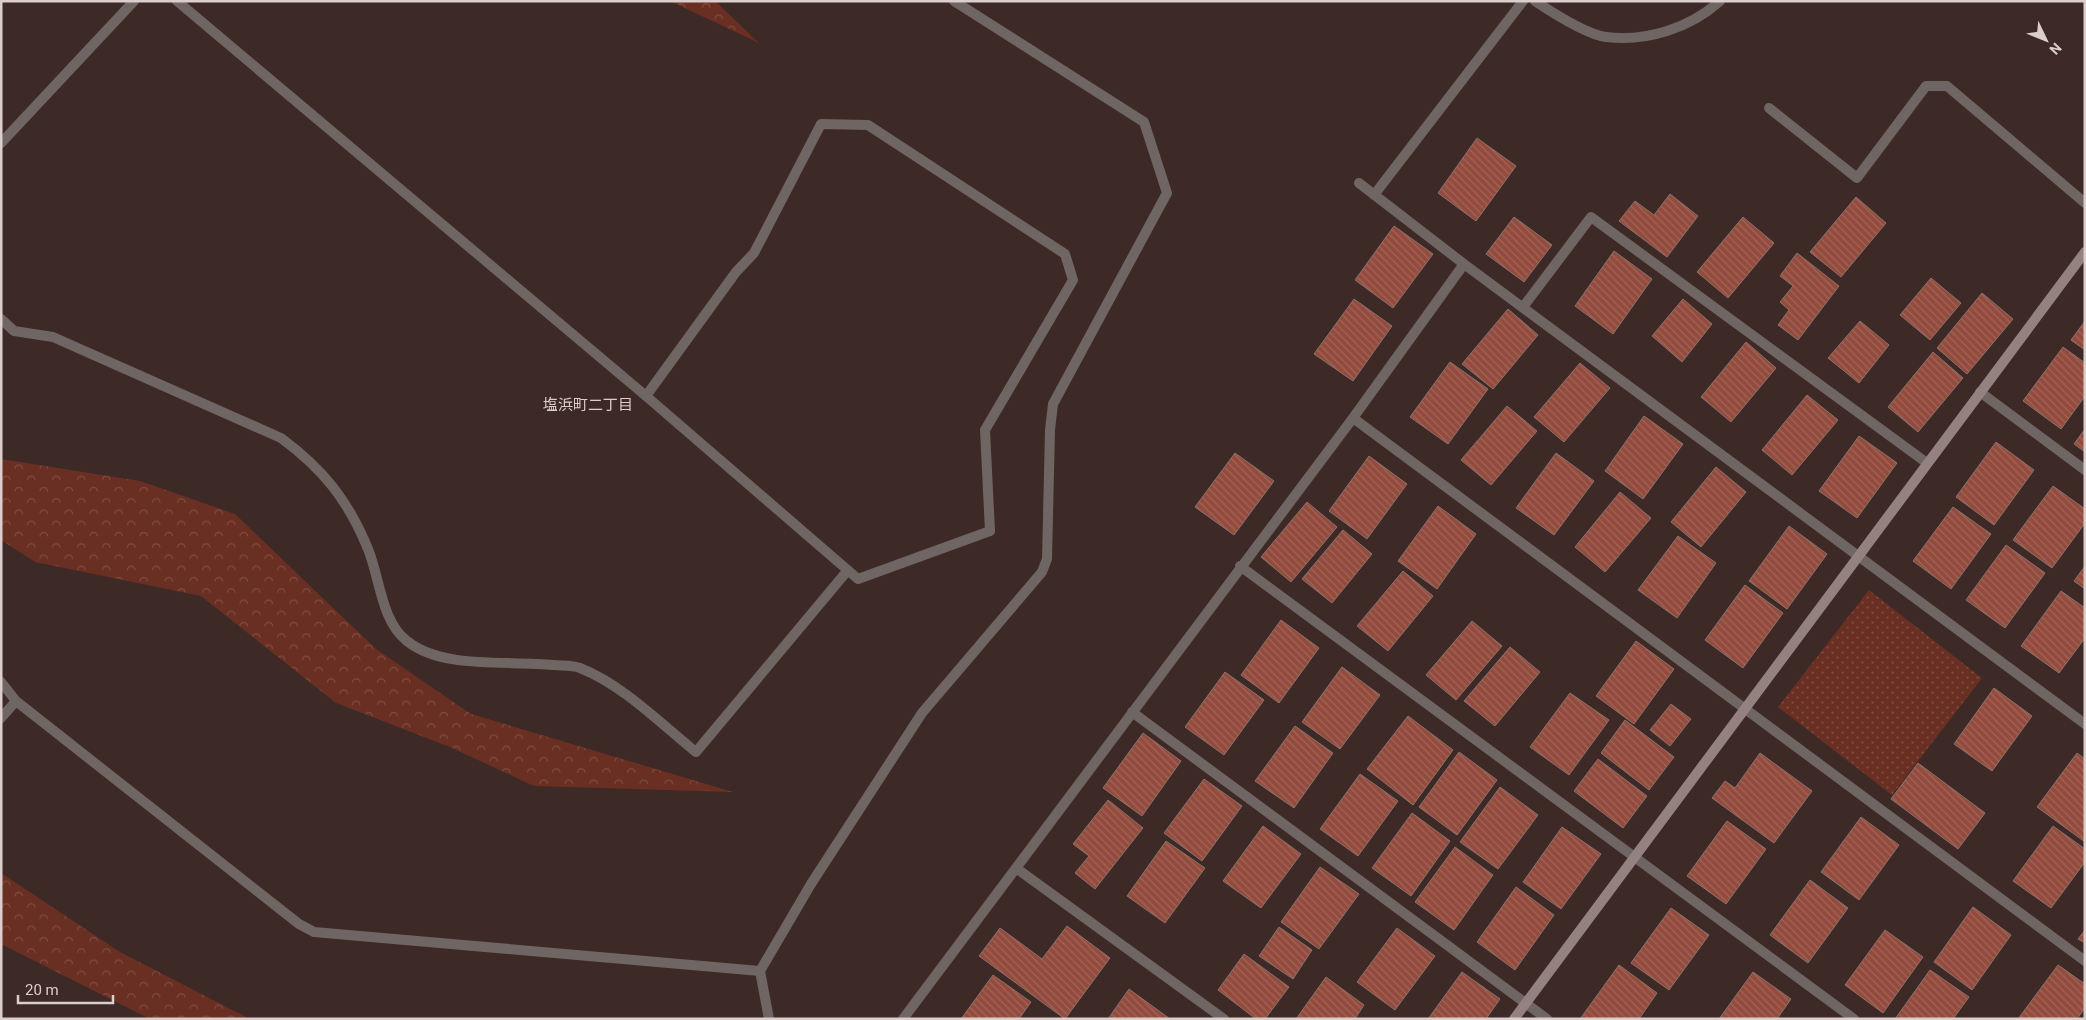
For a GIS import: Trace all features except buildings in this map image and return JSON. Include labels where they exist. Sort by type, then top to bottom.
[{"type":"street","points":[[1,143],[134,1]]},
{"type":"street","points":[[177,1],[646,396],[858,579],[990,531],[985,430],[1073,280],[1065,254],[868,125],[821,124],[754,254],[736,272],[646,396]]},
{"type":"street","points":[[769,1019],[760,971],[811,884],[922,713],[1042,572],[1047,558],[1050,430],[1053,404],[1167,193],[1144,122],[954,1]]},
{"type":"street","points":[[1374,195],[1523,1]]},
{"type":"street","points":[[1535,1],[1563,20],[1605,37],[1658,35],[1705,15],[1720,1]]},
{"type":"street","points":[[1769,108],[1857,178],[1926,86],[1947,86],[2085,203]]},
{"type":"street","points":[[1359,183],[1464,264],[2085,724]]},
{"type":"street","points":[[1523,307],[1591,217],[1927,463]]},
{"type":"street","points":[[1514,1019],[2085,252]]},
{"type":"street","points":[[903,1019],[1352,418],[1464,264]]},
{"type":"street","points":[[1,319],[14,331],[53,337],[281,438],[307,457],[336,488],[352,516],[368,549],[392,626],[406,641],[421,651],[452,660],[526,662],[578,667],[618,689],[696,752],[848,570]]},
{"type":"street","points":[[1980,392],[2085,470]]},
{"type":"street","points":[[1352,418],[2085,961]]},
{"type":"street","points":[[1240,566],[1854,1019]]},
{"type":"street","points":[[1,682],[16,701],[299,924],[314,932],[760,971]]},
{"type":"street","points":[[1,718],[16,701]]},
{"type":"street","points":[[1132,712],[1547,1019]]},
{"type":"street","points":[[1016,868],[1224,1019]]},
{"type":"green space","points":[[670,1],[715,1],[759,43]]},
{"type":"green space","points":[[1,459],[140,481],[235,514],[376,649],[471,714],[733,792],[534,786],[450,747],[336,703],[201,596],[35,562],[1,540]]},
{"type":"green space","points":[[1869,590],[1982,678],[1892,795],[1778,707]]},
{"type":"green space","points":[[1,873],[120,952],[250,1019],[150,1019],[1,944]]},
{"type":"district","name":"塩浜町二丁目","points":[[588,405]]}]
